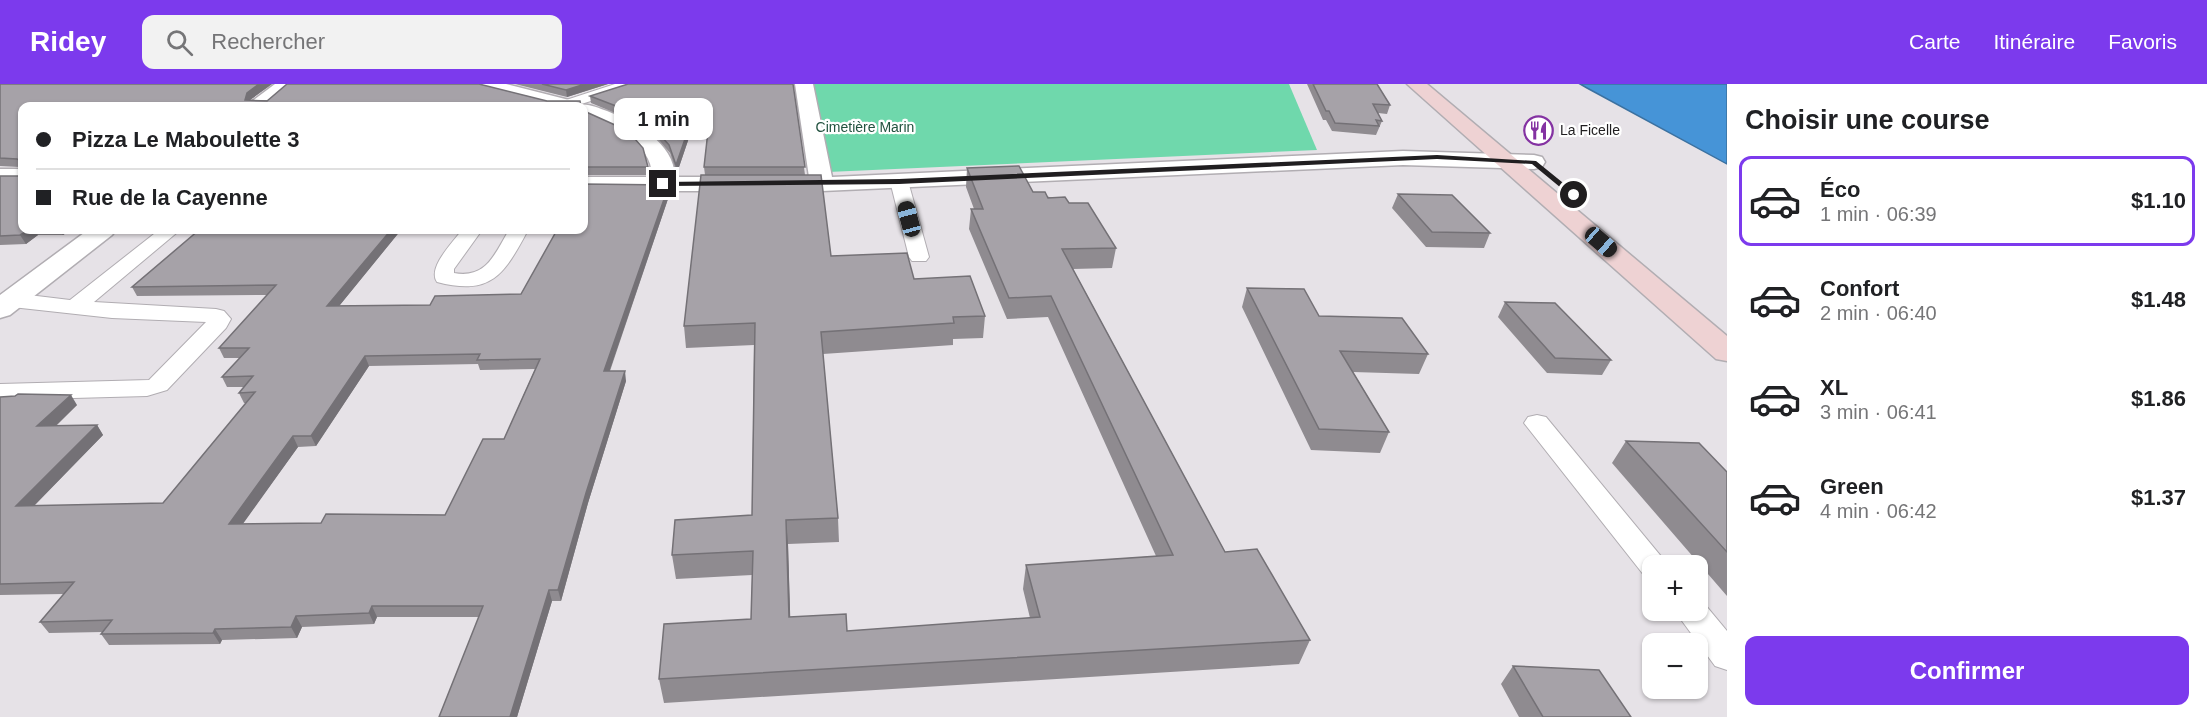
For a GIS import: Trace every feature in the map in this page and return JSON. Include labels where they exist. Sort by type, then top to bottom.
[{"type":"main road","points":[[1416,84],[1727,352]]},
{"type":"main road","points":[[1439,84],[1727,322]]},
{"type":"street","points":[[263,102],[287,84]]},
{"type":"street","points":[[484,84],[554,102]]},
{"type":"street","points":[[804,84],[822,184]]},
{"type":"street","points":[[588,113],[631,130],[649,145],[662,164],[663,184]]},
{"type":"street","points":[[588,184],[899,182],[1403,158],[1534,162]]},
{"type":"street","points":[[0,176],[18,176]]},
{"type":"street","points":[[6,304],[98,234]]},
{"type":"lane","points":[[585,102],[630,84]]},
{"type":"lane","points":[[899,182],[919,257]]},
{"type":"lane","points":[[76,306],[165,234]]},
{"type":"lane","points":[[469,234],[444,270],[444,278],[458,281],[476,280],[494,273],[516,234]]},
{"type":"lane","points":[[0,392],[147,388],[158,385],[220,319],[216,316],[112,311],[76,306],[6,304]]},
{"type":"lane","points":[[1537,423],[1645,555]]},
{"type":"lane","points":[[1699,621],[1727,656]]},
{"type":"green space","name":"Cimetière Marin","points":[[810,84],[1289,84],[1317,150],[828,172]]},
{"type":"water","points":[[1580,84],[1727,84],[1727,164],[1587,88]]},
{"type":"building","points":[[0,84],[259,84],[247,93],[245,100],[267,101],[287,84],[479,84],[547,101],[580,102],[18,102],[18,160],[0,158]]},
{"type":"building","points":[[542,84],[585,84],[566,90]]},
{"type":"building","points":[[628,84],[793,84],[805,167],[704,167],[710,113],[695,110],[676,165],[669,145],[652,126],[629,111],[590,96]]},
{"type":"building","points":[[1313,84],[1377,84],[1390,105],[1373,104],[1382,121],[1376,120],[1379,126],[1335,123],[1329,111],[1326,111]]},
{"type":"building","points":[[588,113],[615,125],[635,139],[643,148],[648,167],[588,167]]},
{"type":"building","points":[[1019,166],[1033,192],[1045,192],[1048,198],[1065,197],[1069,203],[1088,203],[1116,248],[1062,249],[1225,552],[1257,549],[1310,640],[659,679],[664,624],[751,619],[753,551],[672,555],[675,520],[752,515],[755,323],[684,326],[701,175],[821,175],[831,256],[907,253],[914,279],[970,276],[985,316],[953,317],[954,323],[821,332],[838,518],[786,520],[789,617],[846,614],[847,631],[1040,617],[1026,565],[1173,555],[1051,296],[1009,298],[971,209],[983,209],[967,168]]},
{"type":"building","points":[[0,176],[18,176],[18,234],[22,234],[20,235],[0,236]]},
{"type":"building","points":[[588,184],[669,185],[604,371],[625,371],[558,590],[549,590],[510,717],[439,717],[483,606],[372,606],[369,613],[296,616],[291,627],[215,629],[213,633],[101,634],[112,620],[40,622],[74,582],[0,584],[0,397],[18,394],[71,395],[37,426],[97,425],[16,506],[163,503],[255,392],[239,393],[253,376],[222,377],[249,348],[219,348],[276,285],[132,287],[194,234],[388,234],[327,306],[430,305],[435,296],[521,294],[555,234],[588,234]],"holes":[[[480,354],[477,360],[540,359],[504,439],[483,439],[445,515],[326,514],[321,523],[229,524],[293,436],[311,436],[365,356]]]},
{"type":"building","points":[[1398,194],[1452,195],[1490,233],[1432,232]]},
{"type":"building","points":[[1247,288],[1304,289],[1319,316],[1402,318],[1428,354],[1340,351],[1389,432],[1319,429]]},
{"type":"building","points":[[1505,302],[1555,303],[1611,360],[1555,358]]},
{"type":"building","points":[[1626,441],[1699,443],[1727,472],[1727,552]]},
{"type":"building","points":[[1513,666],[1599,670],[1631,717],[1543,717]]},
{"type":"place","name":"La Ficelle","points":[[1539,130]]},
{"type":"route","points":[[663,184],[899,182],[1437,157],[1534,162],[1574,195]]}]
